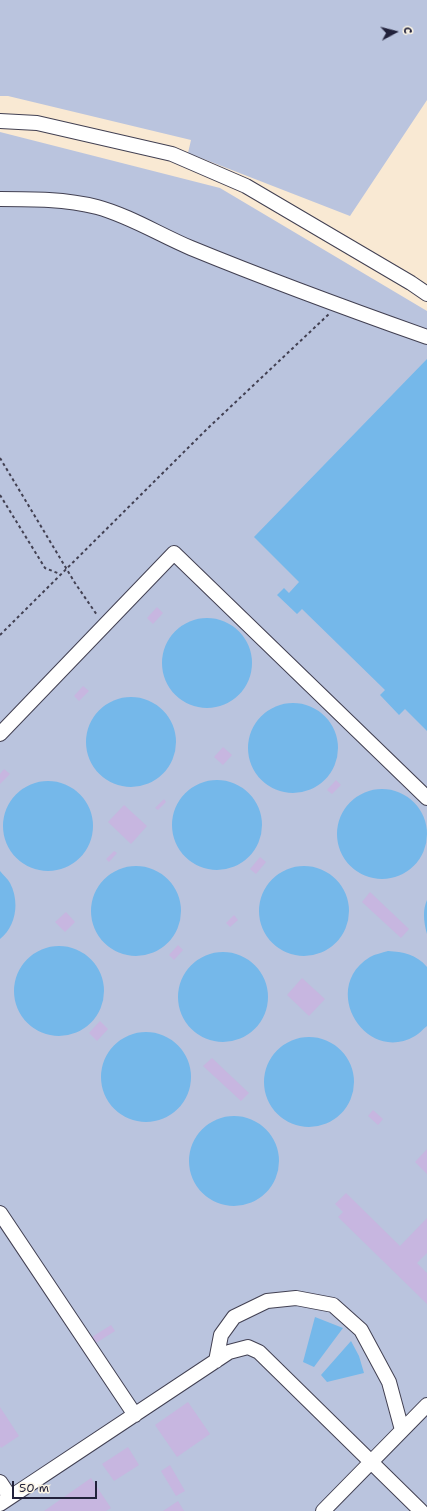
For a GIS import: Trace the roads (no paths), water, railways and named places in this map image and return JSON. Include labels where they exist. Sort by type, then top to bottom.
[{"type":"lane","points":[[0,121],[37,123],[172,154],[246,186],[427,294]]},
{"type":"lane","points":[[0,199],[51,200],[96,207],[151,228],[190,247],[339,306],[427,337]]},
{"type":"lane","points":[[0,734],[174,553],[427,798]]},
{"type":"lane","points":[[0,1213],[135,1415]]},
{"type":"lane","points":[[216,1361],[221,1335],[234,1317],[267,1300],[296,1298],[333,1305],[361,1330],[389,1382],[402,1430]]},
{"type":"lane","points":[[0,1482],[5,1501],[229,1352],[248,1347],[259,1352],[421,1511]]},
{"type":"lane","points":[[322,1511],[427,1405]]},
{"type":"water","points":[[427,359],[427,731],[405,709],[399,715],[380,695],[385,690],[302,609],[297,614],[277,595],[284,588],[289,593],[299,582],[254,537]]},
{"type":"water","points":[[207,618],[224,621],[239,631],[249,646],[252,663],[249,680],[239,695],[224,705],[207,708],[190,705],[175,695],[165,680],[162,663],[165,646],[175,631],[190,621]]},
{"type":"water","points":[[131,697],[148,700],[163,710],[173,725],[176,742],[173,759],[163,774],[148,784],[131,787],[114,784],[99,774],[89,759],[86,742],[89,725],[99,710],[114,700]]},
{"type":"water","points":[[293,703],[310,706],[325,716],[335,731],[338,748],[335,765],[325,780],[310,790],[293,793],[276,790],[261,780],[251,765],[248,748],[251,731],[261,716],[276,706]]},
{"type":"water","points":[[217,780],[234,783],[249,793],[259,808],[262,825],[259,842],[249,857],[234,867],[217,870],[200,867],[185,857],[175,842],[172,825],[175,808],[185,793],[200,783]]},
{"type":"water","points":[[48,781],[65,784],[80,794],[90,809],[93,826],[90,843],[80,858],[65,868],[48,871],[31,868],[16,858],[6,843],[3,826],[6,809],[16,794],[31,784]]},
{"type":"water","points":[[382,789],[399,792],[414,802],[424,817],[427,834],[424,851],[414,866],[399,876],[382,879],[365,876],[350,866],[340,851],[337,834],[340,817],[350,802],[365,792]]},
{"type":"water","points":[[136,866],[153,869],[168,879],[178,894],[181,911],[178,928],[168,943],[153,953],[136,956],[119,953],[104,943],[94,928],[91,911],[94,894],[104,879],[119,869]]},
{"type":"water","points":[[304,866],[321,869],[336,879],[346,894],[349,911],[346,928],[336,943],[321,953],[304,956],[287,953],[272,943],[262,928],[259,911],[262,894],[272,879],[287,869]]},
{"type":"water","points":[[0,871],[8,880],[13,890],[15,898],[15,913],[10,927],[0,939]]},
{"type":"water","points":[[427,900],[427,934],[424,908]]},
{"type":"water","points":[[59,946],[76,949],[91,959],[101,974],[104,991],[101,1008],[91,1023],[76,1033],[59,1036],[42,1033],[27,1023],[17,1008],[14,991],[17,974],[27,959],[42,949]]},
{"type":"water","points":[[388,951],[414,956],[427,967],[427,1026],[415,1036],[397,1042],[380,1040],[365,1032],[355,1019],[349,1003],[348,986],[355,970],[370,957]]},
{"type":"water","points":[[223,952],[240,955],[255,965],[265,980],[268,997],[265,1014],[255,1029],[240,1039],[223,1042],[206,1039],[191,1029],[181,1014],[178,997],[181,980],[191,965],[206,955]]},
{"type":"water","points":[[146,1032],[163,1035],[178,1045],[188,1060],[191,1077],[188,1094],[178,1109],[163,1119],[146,1122],[129,1119],[114,1109],[104,1094],[101,1077],[104,1060],[114,1045],[129,1035]]},
{"type":"water","points":[[309,1037],[326,1040],[341,1050],[351,1065],[354,1082],[351,1099],[341,1114],[326,1124],[309,1127],[292,1124],[277,1114],[267,1099],[264,1082],[267,1065],[277,1050],[292,1040]]},
{"type":"water","points":[[234,1116],[251,1119],[266,1129],[276,1144],[279,1161],[276,1178],[266,1193],[251,1203],[234,1206],[217,1203],[202,1193],[192,1178],[189,1161],[192,1144],[202,1129],[217,1119]]},
{"type":"water","points":[[315,1317],[343,1328],[314,1367],[303,1362]]},
{"type":"water","points":[[351,1341],[359,1356],[364,1373],[327,1382],[321,1375]]}]
